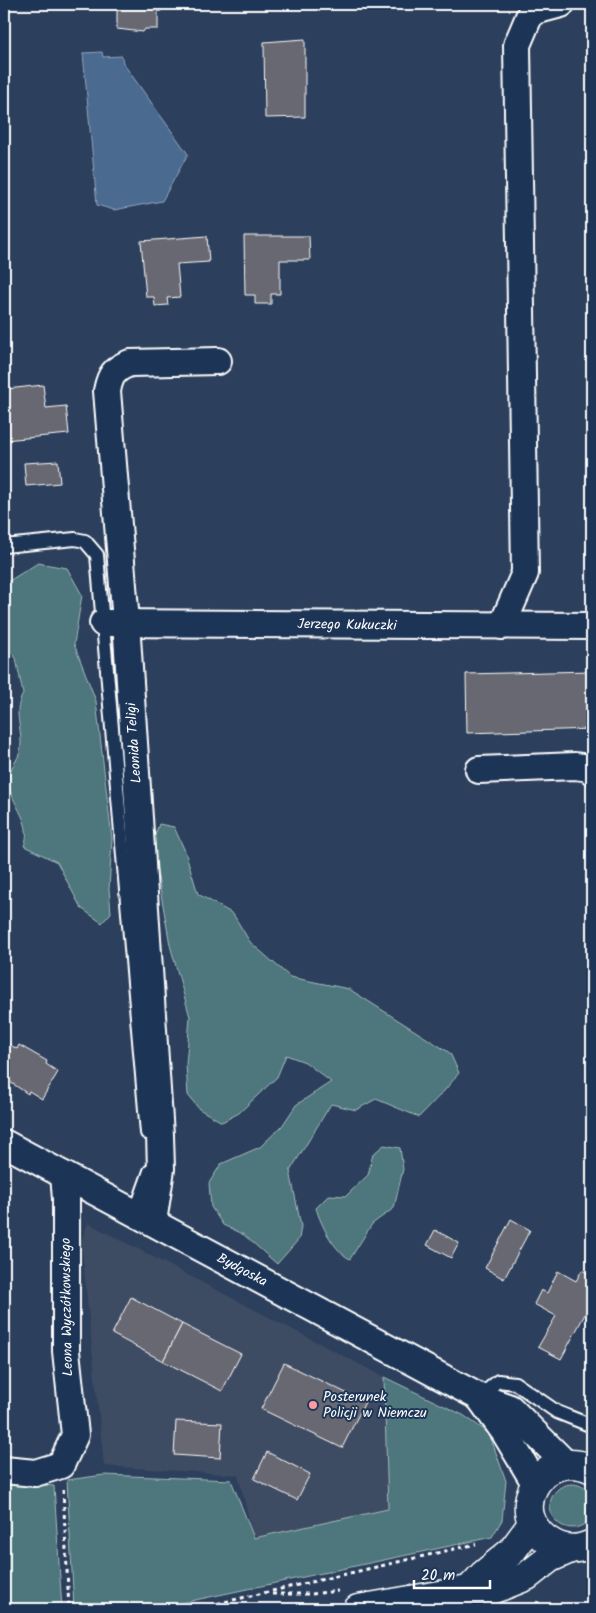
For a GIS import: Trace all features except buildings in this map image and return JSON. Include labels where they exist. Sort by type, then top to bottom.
[{"type":"street","points":[[502,626],[524,572],[517,45],[530,12],[561,4]]},
{"type":"street","name":"Leonida Teligi","points":[[144,1218],[161,1169],[160,1135],[114,623],[107,391],[109,376],[119,367],[130,363],[218,361]]},
{"type":"street","name":"Jerzego Kukuczki","points":[[114,623],[592,626]]},
{"type":"street","points":[[479,770],[575,766],[590,768],[592,771]]},
{"type":"street","name":"Bydgoska","points":[[4,1143],[479,1397],[510,1408],[579,1467]]},
{"type":"street","name":"Leona Wyczółkowskiego","points":[[61,1464],[75,1435],[66,1351],[66,1199],[64,1175]]},
{"type":"street","name":"Bydgoska","points":[[479,1397],[505,1433],[535,1483]]},
{"type":"street","points":[[4,1470],[35,1473],[61,1464]]},
{"type":"street","points":[[579,1467],[546,1472],[535,1483],[529,1497],[528,1512],[532,1524],[541,1537],[580,1547]]},
{"type":"street","points":[[469,1590],[482,1575],[512,1551],[532,1524]]},
{"type":"street","points":[[351,1600],[469,1590],[492,1590],[527,1576],[550,1558],[580,1547]]},
{"type":"lane","points":[[4,546],[75,539],[85,541],[97,555],[114,623]]},
{"type":"lane","points":[[479,1397],[498,1381],[516,1382],[557,1412],[592,1426]]},
{"type":"path","points":[[61,1464],[69,1609]]},
{"type":"path","points":[[194,1609],[267,1594],[311,1594],[351,1600]]},
{"type":"shaded area","points":[[102,52],[103,57],[122,56],[123,63],[188,154],[162,201],[114,210],[97,205],[83,53]]},
{"type":"shaded area","points":[[88,1223],[384,1377],[388,1509],[254,1539],[238,1475],[104,1466],[81,1241]]},
{"type":"green space","points":[[38,563],[67,568],[82,595],[74,644],[96,701],[112,839],[109,889],[111,913],[102,923],[81,908],[57,862],[24,846],[26,827],[9,785],[10,772],[21,749],[18,706],[23,694],[16,658],[4,646],[4,584]]},
{"type":"green space","points":[[159,824],[174,827],[185,851],[198,894],[233,914],[250,942],[290,977],[349,989],[450,1053],[459,1073],[419,1117],[376,1099],[356,1110],[331,1104],[290,1171],[301,1226],[299,1239],[277,1264],[244,1235],[223,1225],[211,1207],[209,1183],[221,1164],[260,1147],[282,1126],[296,1105],[331,1082],[305,1062],[286,1055],[277,1077],[239,1113],[222,1122],[199,1109],[188,1095],[186,1065],[190,1017],[170,945],[152,843]]},
{"type":"green space","points":[[384,1145],[400,1148],[403,1169],[394,1208],[372,1224],[350,1259],[339,1250],[329,1237],[316,1208],[329,1195],[346,1196],[368,1175],[373,1154]]},
{"type":"green space","points":[[384,1377],[463,1415],[489,1433],[506,1481],[502,1520],[492,1537],[153,1609],[74,1609],[67,1480],[104,1475],[231,1480],[254,1538],[388,1509]]},
{"type":"green space","points":[[4,1481],[54,1486],[62,1609],[4,1609]]},
{"type":"green space","points":[[572,1484],[584,1488],[590,1494],[594,1506],[590,1518],[584,1524],[572,1528],[560,1524],[554,1518],[550,1506],[554,1494],[560,1488]]},
{"type":"place","name":"Posterunek Policji w Niemczu","points":[[313,1405]]}]
